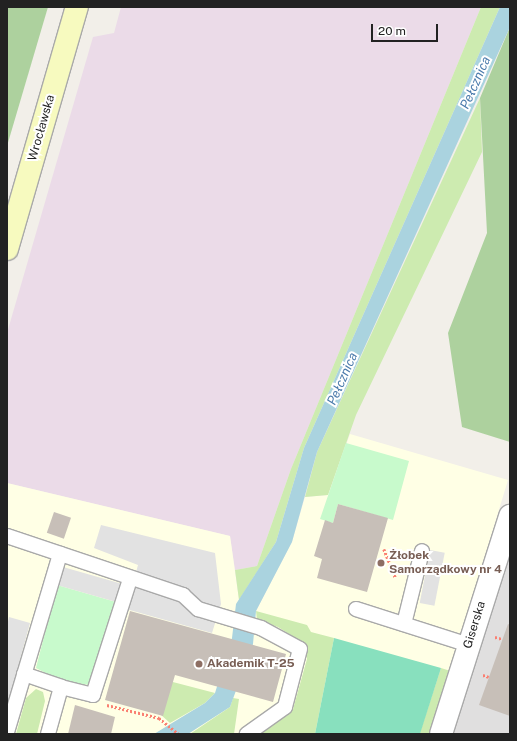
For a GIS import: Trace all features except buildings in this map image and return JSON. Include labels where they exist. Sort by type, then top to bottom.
[{"type":"main road","name":"Wrocławska","points":[[7,249],[77,7]]},
{"type":"street","name":"Giserska","points":[[441,734],[510,516]]},
{"type":"lane","points":[[7,536],[130,579],[183,595],[198,609],[262,628],[300,649],[285,707],[247,734]]},
{"type":"lane","points":[[404,624],[422,551]]},
{"type":"lane","points":[[7,732],[60,554]]},
{"type":"lane","points":[[24,674],[60,687],[92,695],[130,579]]},
{"type":"lane","points":[[356,609],[469,645]]},
{"type":"lane","points":[[48,734],[60,687]]},
{"type":"path","points":[[92,695],[99,702],[166,723],[179,734]]},
{"type":"shaded area","points":[[121,7],[481,7],[291,469],[257,566],[235,570],[230,536],[7,483],[7,333],[93,37],[114,33]]},
{"type":"shaded area","points":[[350,434],[508,480],[450,671],[440,669],[420,734],[7,734],[7,483],[230,536],[240,607],[256,611],[292,542],[305,497],[328,495]]},
{"type":"shaded area","points":[[101,525],[215,553],[221,604],[212,633],[126,609],[138,565],[94,548]]},
{"type":"shaded area","points":[[430,550],[445,553],[434,606],[420,603]]},
{"type":"shaded area","points":[[510,556],[510,734],[452,734],[493,604]]},
{"type":"shaded area","points":[[63,567],[121,584],[115,602],[58,585]]},
{"type":"shaded area","points":[[9,617],[30,623],[7,708],[7,626]]},
{"type":"green space","points":[[7,7],[48,7],[7,146]]},
{"type":"green space","points":[[481,7],[500,7],[304,448],[276,542],[239,600],[235,570],[257,566],[291,469]]},
{"type":"green space","points":[[510,27],[510,442],[462,427],[448,333],[487,233],[480,98]]},
{"type":"green space","points":[[480,98],[482,152],[356,415],[328,495],[305,497],[317,452]]},
{"type":"green space","points":[[346,443],[409,461],[393,520],[338,504],[333,523],[320,519]]},
{"type":"green space","points":[[57,585],[116,602],[90,685],[61,681],[36,668]]},
{"type":"green space","points":[[256,611],[307,625],[311,632],[334,638],[315,734],[253,734],[293,709],[307,659],[303,643],[278,627],[257,620]]},
{"type":"green space","points":[[334,638],[441,668],[420,734],[315,734]]},
{"type":"green space","points":[[441,668],[450,671],[429,734],[420,734]]},
{"type":"green space","points":[[169,681],[215,693],[205,703],[170,723],[160,714]]},
{"type":"green space","points":[[36,689],[43,692],[45,701],[37,734],[16,734],[26,698]]},
{"type":"green space","points":[[233,698],[239,699],[234,734],[190,734],[230,707]]},
{"type":"water","name":"Pełcznica","points":[[500,7],[510,7],[510,27],[317,452],[292,542],[256,611],[253,644],[230,707],[188,734],[154,734],[205,703],[215,693],[232,638],[236,604],[276,542],[304,448]]},
{"type":"place","name":"Żłobek Samorządkowy nr 4","points":[[381,563]]},
{"type":"place","name":"Akademik T-25","points":[[199,664]]}]
